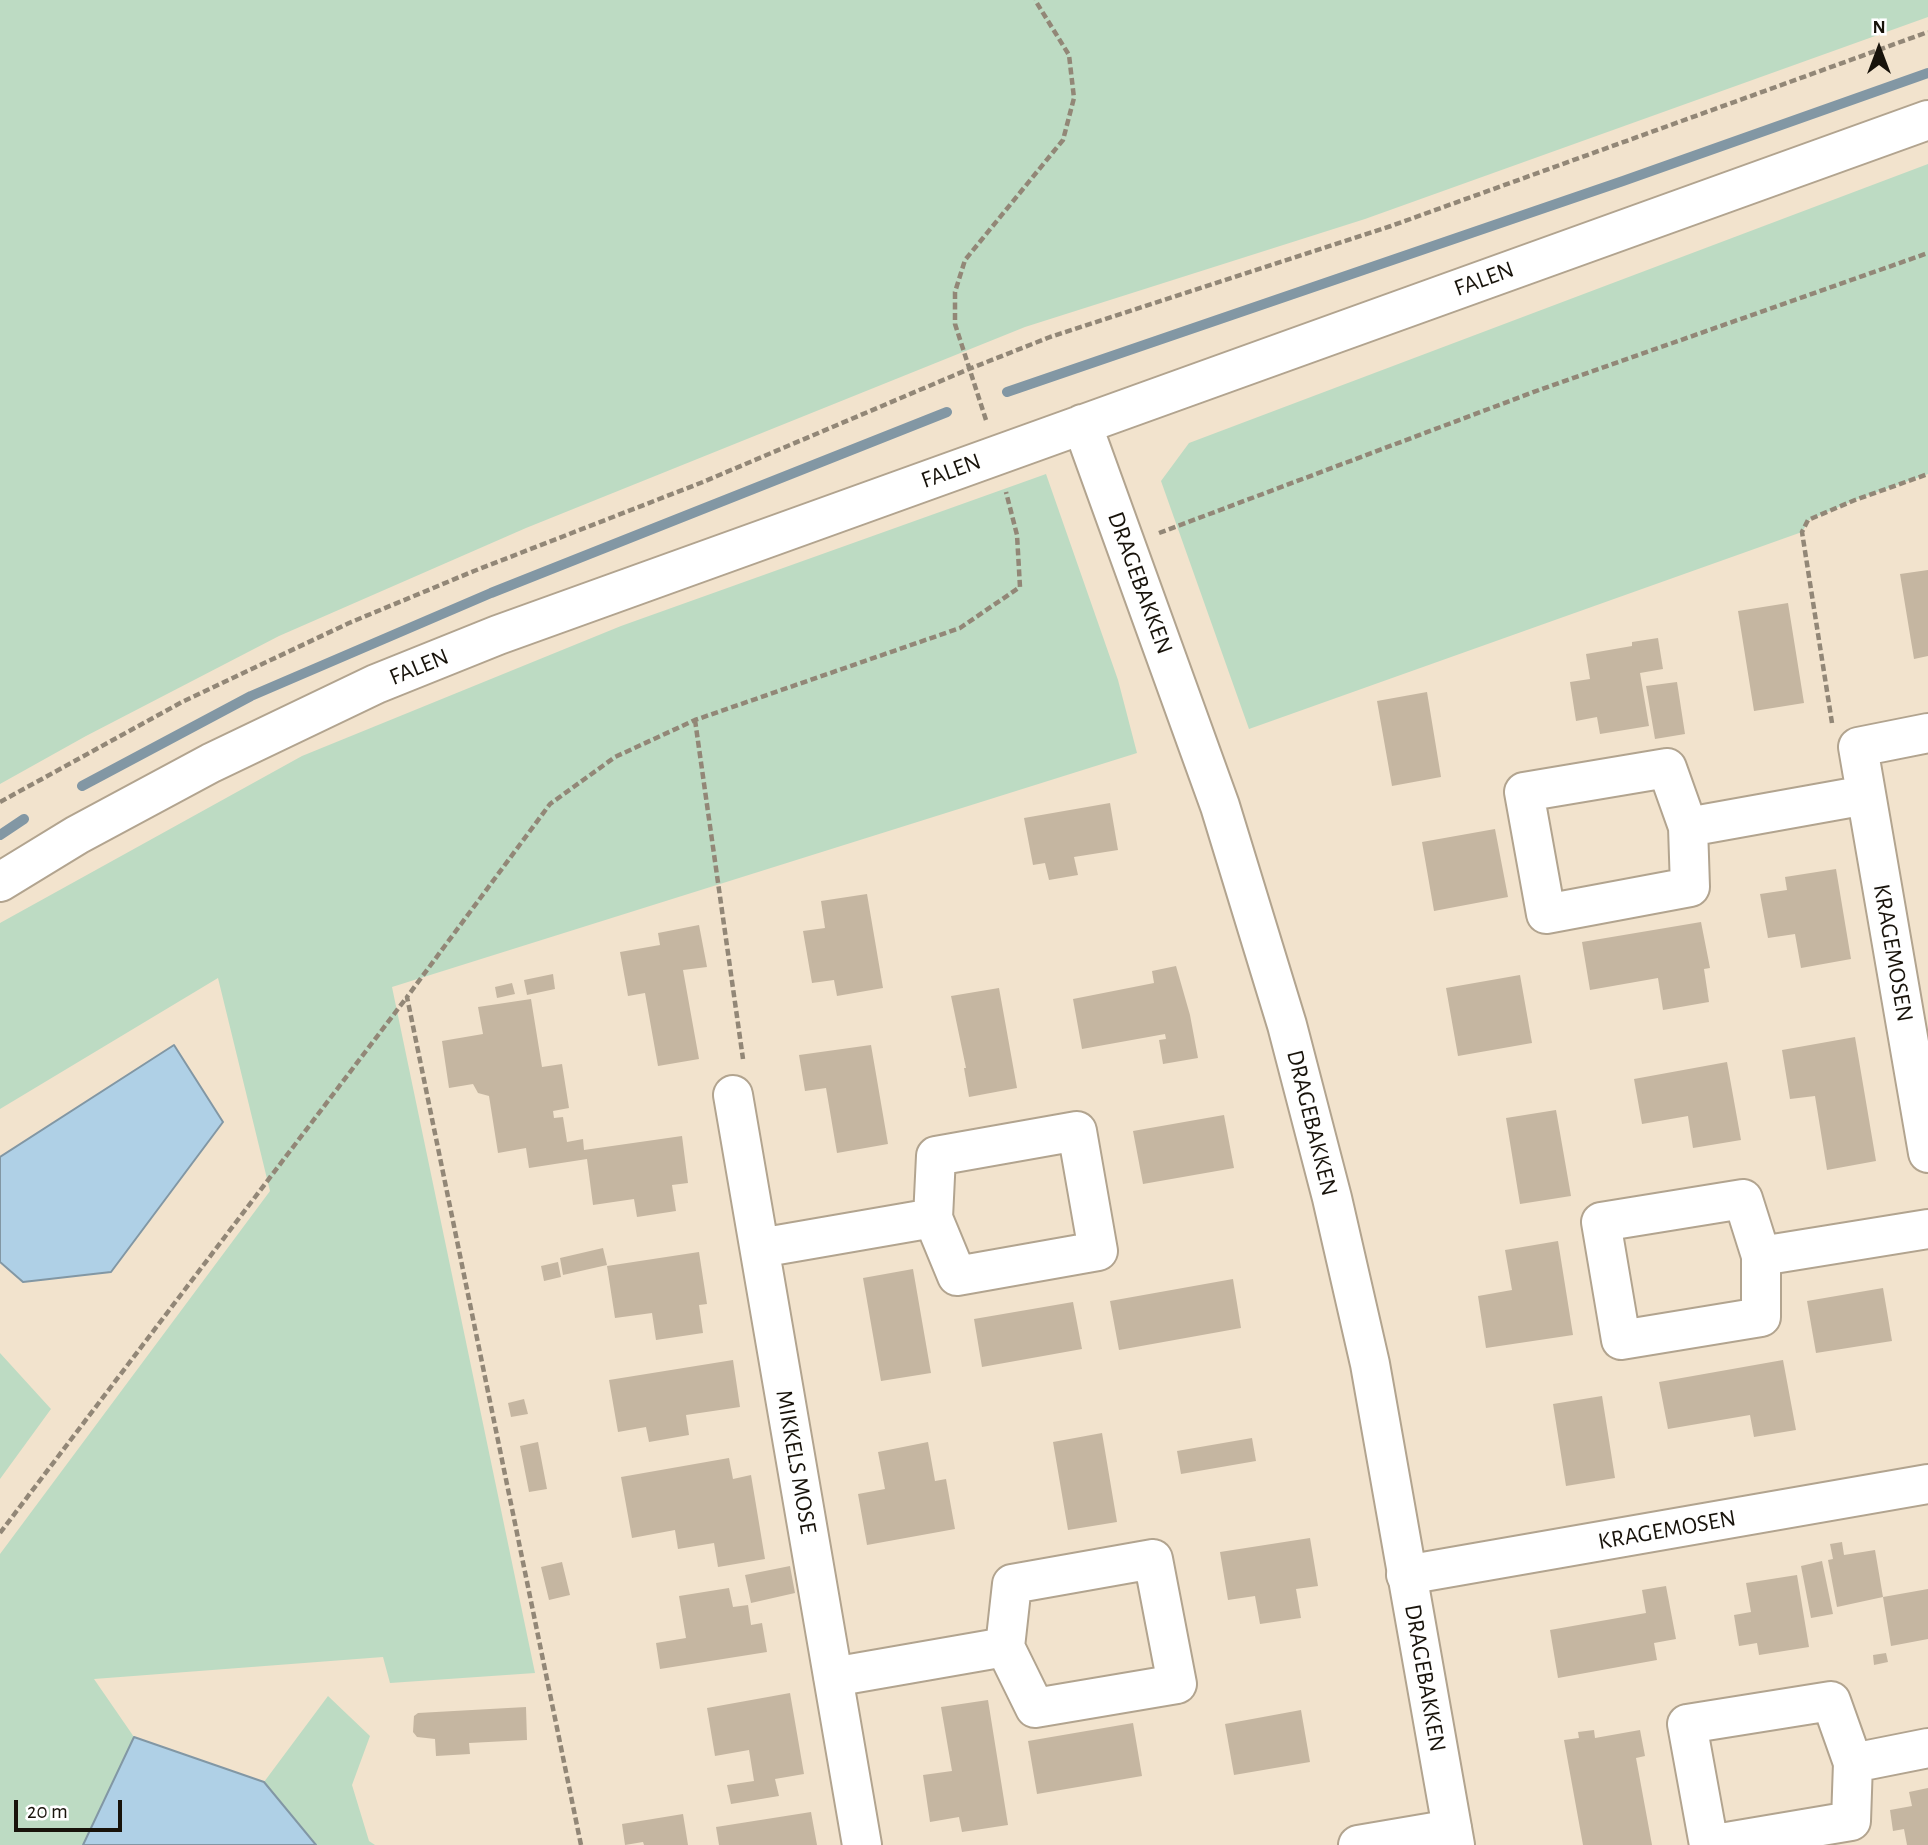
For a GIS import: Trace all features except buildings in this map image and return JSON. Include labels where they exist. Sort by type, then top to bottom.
[{"type":"street","name":"FALEN","points":[[0,882],[77,835],[211,763],[376,684],[498,635],[1928,120]]},
{"type":"street","name":"DRAGEBAKKEN","points":[[1082,424],[1220,806],[1287,1025],[1332,1198],[1370,1364],[1454,1837]]},
{"type":"street","points":[[1858,747],[1928,733]]},
{"type":"street","name":"KRAGEMOSEN","points":[[1858,747],[1928,1153]]},
{"type":"street","points":[[1667,768],[1688,827],[1690,887],[1546,914],[1524,792],[1667,768]]},
{"type":"street","points":[[1688,827],[1866,795]]},
{"type":"street","name":"MIKKELS MOSE","points":[[733,1095],[862,1845]]},
{"type":"street","points":[[1077,1131],[1098,1251],[957,1276],[933,1218],[936,1156],[1077,1131]]},
{"type":"street","points":[[1742,1199],[1761,1256],[1762,1317],[1621,1340],[1601,1222],[1742,1199]]},
{"type":"street","points":[[760,1248],[933,1218]]},
{"type":"street","points":[[1761,1256],[1928,1229]]},
{"type":"street","name":"KRAGEMOSEN","points":[[1406,1575],[1928,1485]]},
{"type":"street","points":[[1153,1559],[1177,1684],[1035,1708],[1005,1647],[1012,1584],[1153,1559]]},
{"type":"street","points":[[833,1676],[1005,1647]]},
{"type":"street","points":[[1831,1701],[1853,1763],[1851,1821],[1709,1845],[1687,1724],[1831,1701]]},
{"type":"street","points":[[1853,1763],[1928,1748]]},
{"type":"street","points":[[1358,1845],[1454,1837]]},
{"type":"path","points":[[0,1533],[550,804],[615,757],[695,720],[960,628],[1020,587],[1017,535],[997,455],[955,324],[955,292],[965,260],[1063,139],[1074,98],[1069,55],[1035,0]]},
{"type":"path","points":[[0,802],[182,702],[349,623],[486,566],[703,482],[1050,337],[1391,226],[1928,32]]},
{"type":"path","points":[[1127,546],[1539,390],[1928,253]]},
{"type":"path","points":[[1858,747],[1834,736],[1802,532],[1808,520],[1928,474]]},
{"type":"path","points":[[695,720],[746,1081],[733,1095]]},
{"type":"path","points":[[407,997],[581,1845]]},
{"type":"green space","points":[[0,0],[1928,0],[1928,17],[1365,219],[1025,327],[526,528],[279,636],[86,736],[0,784]]},
{"type":"green space","points":[[1928,164],[1928,474],[1809,520],[1802,532],[1249,729],[1161,481],[1189,443]]},
{"type":"green space","points":[[1046,474],[1118,680],[1137,753],[392,987],[535,1673],[390,1683],[383,1657],[94,1679],[134,1737],[83,1845],[0,1845],[0,1554],[270,1191],[218,978],[0,1109],[0,923],[302,756],[621,626]]},
{"type":"green space","points":[[0,1353],[51,1409],[0,1479]]},
{"type":"green space","points":[[328,1696],[370,1736],[352,1785],[369,1841],[375,1845],[316,1845],[264,1782]]},
{"type":"water","points":[[174,1045],[223,1122],[111,1272],[23,1282],[0,1262],[0,1157]]},
{"type":"water","points":[[134,1737],[264,1782],[316,1845],[83,1845]]},
{"type":"waterway","points":[[1007,392],[1623,181],[1928,73]]},
{"type":"waterway","points":[[82,786],[251,696],[491,593],[947,412]]},
{"type":"waterway","points":[[0,835],[24,819]]}]
